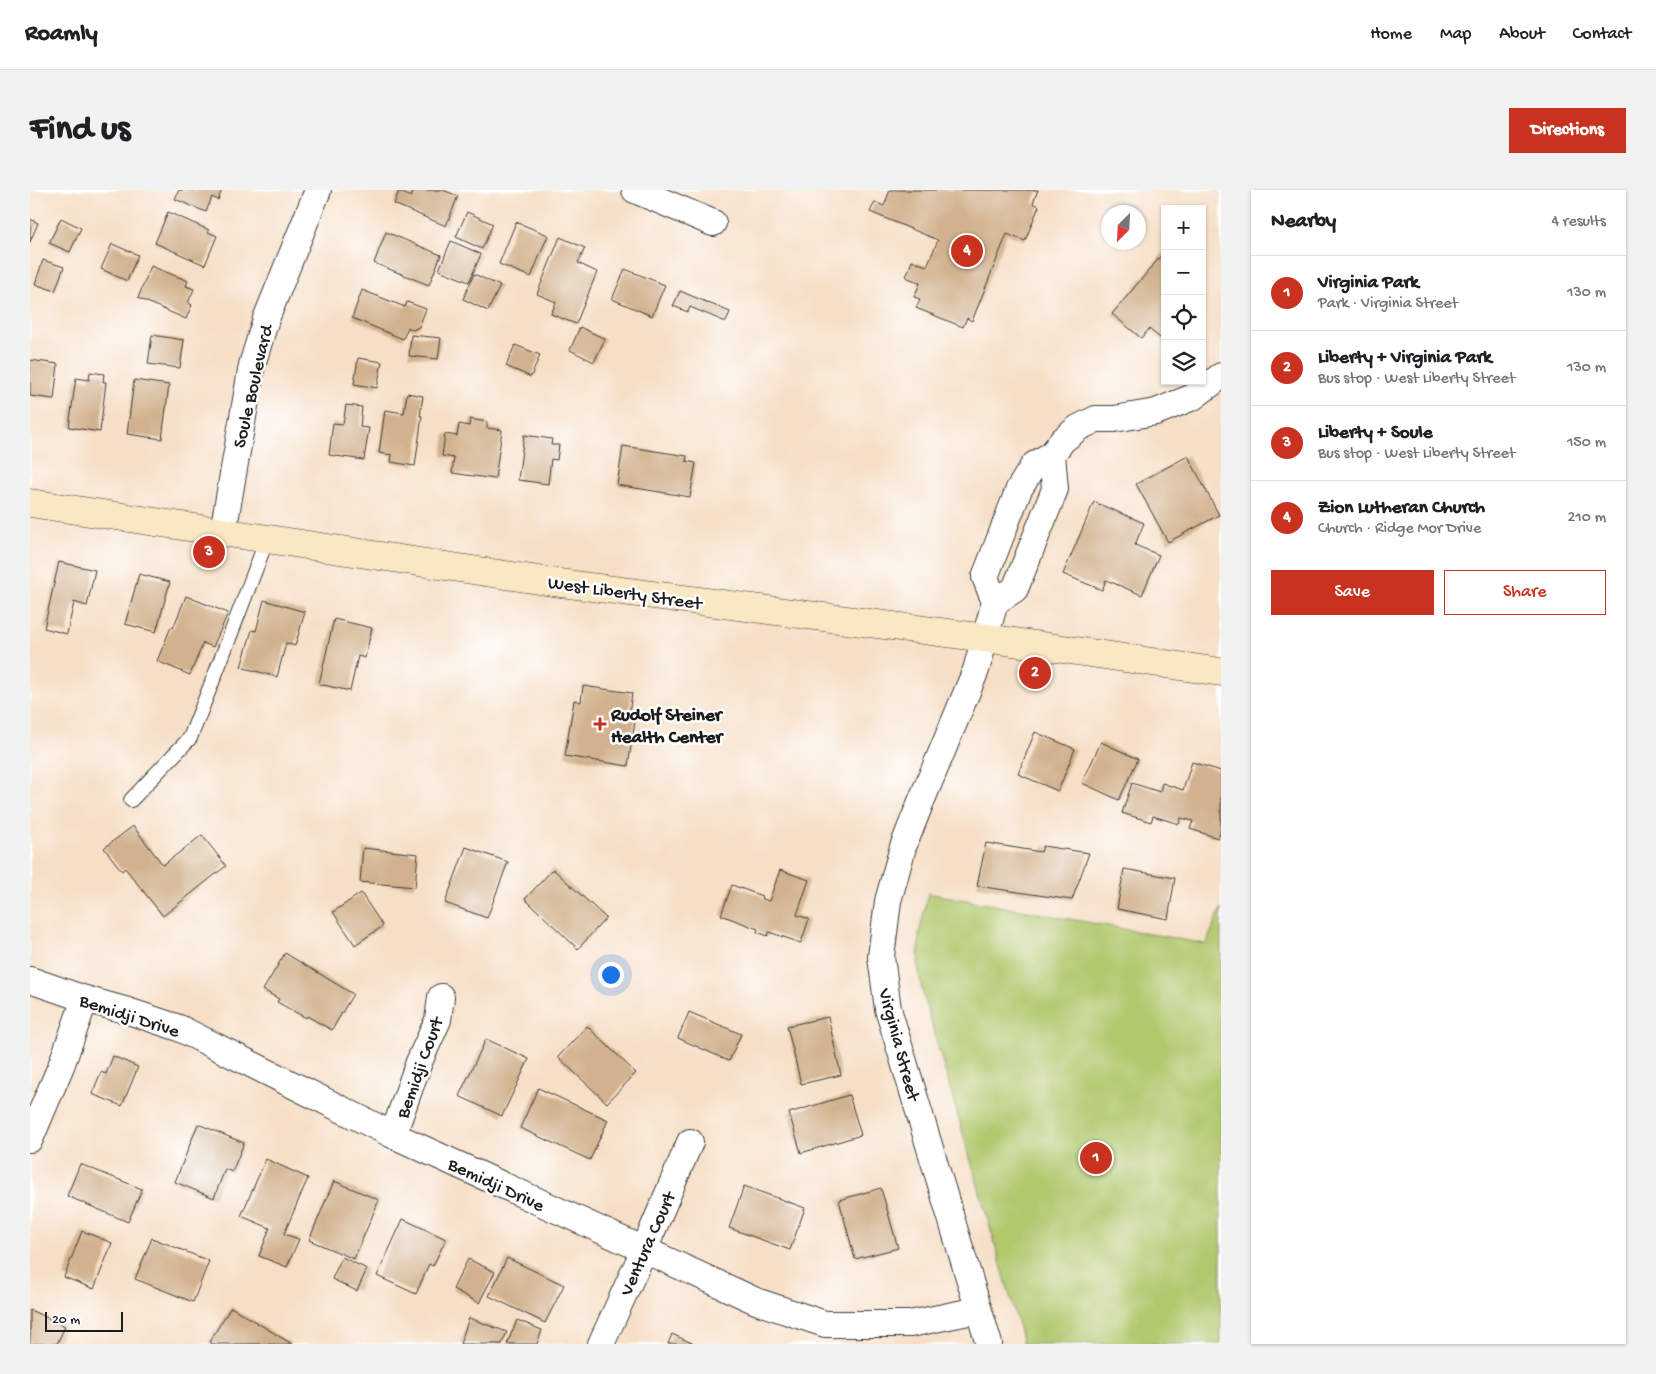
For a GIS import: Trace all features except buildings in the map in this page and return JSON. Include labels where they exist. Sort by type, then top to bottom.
[{"type":"main road","name":"West Liberty Street","points":[[30,503],[552,582],[986,638],[1221,672]]},
{"type":"street","name":"Soule Boulevard","points":[[223,532],[252,365],[266,319],[318,190]]},
{"type":"street","points":[[635,190],[713,223]]},
{"type":"street","name":"Virginia Street","points":[[989,1344],[888,1009],[881,957],[888,901],[903,847],[976,670],[995,602],[1015,589],[1055,489],[1052,454],[1063,440],[1078,428],[1096,419],[1156,412],[1193,397],[1221,376]]},
{"type":"street","name":"Bemidji Drive","points":[[30,980],[179,1028],[393,1135],[756,1301],[825,1324],[910,1324],[978,1310]]},
{"type":"street","name":"Bemidji Court","points":[[393,1135],[438,1020],[441,998]]},
{"type":"street","points":[[30,1139],[61,1066],[85,999]]},
{"type":"street","name":"Ventura Court","points":[[601,1344],[690,1142]]},
{"type":"lane","points":[[131,800],[190,738],[267,538]]},
{"type":"green space","points":[[928,893],[1206,944],[1221,908],[1221,1344],[1023,1344],[922,991],[918,967],[919,935]]},
{"type":"place","name":"Zion Lutheran Church","points":[[967,251]]},
{"type":"place","name":"Liberty + Soule","points":[[209,552]]},
{"type":"place","name":"Liberty + Virginia Park","points":[[1035,673]]},
{"type":"place","name":"Rudolf Steiner Health Center","points":[[600,724]]},
{"type":"place","name":"Virginia Park","points":[[1096,1158]]}]
